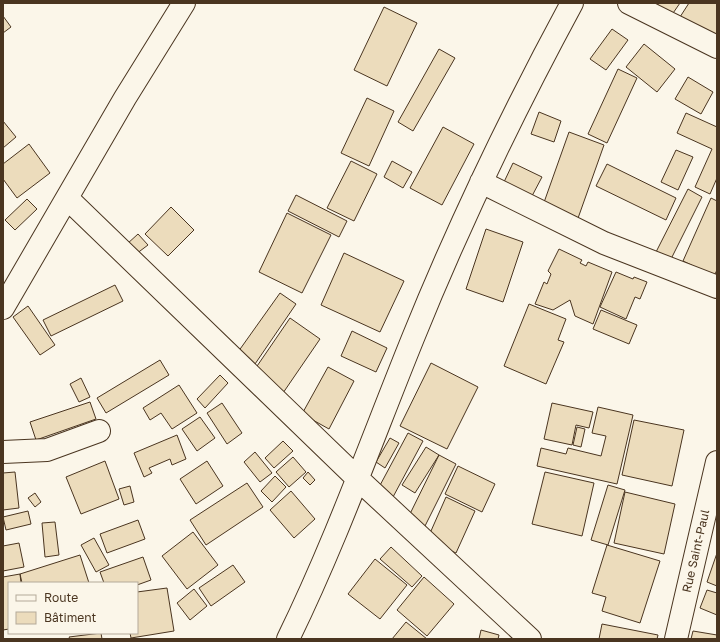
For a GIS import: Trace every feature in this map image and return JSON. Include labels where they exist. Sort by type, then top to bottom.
[{"type":"street","points":[[3,308],[125,98],[184,3]]},
{"type":"street","points":[[288,639],[311,592],[358,479],[413,337],[481,182],[525,90],[572,3]]},
{"type":"street","points":[[629,3],[717,47]]},
{"type":"street","points":[[481,182],[604,243],[717,287]]},
{"type":"street","points":[[67,198],[358,479],[530,639]]},
{"type":"street","points":[[3,452],[47,450],[99,431]]},
{"type":"street","name":"Rue Saint-Paul","points":[[676,639],[717,462]]},
{"type":"building","points":[[659,3],[680,3],[669,19],[654,10]]},
{"type":"building","points":[[689,3],[717,3],[717,39],[680,17]]},
{"type":"building","points":[[384,7],[417,23],[387,86],[354,70]]},
{"type":"building","points":[[3,16],[11,27],[3,33]]},
{"type":"building","points":[[612,29],[628,40],[606,70],[590,59]]},
{"type":"building","points":[[644,44],[675,69],[657,92],[626,67]]},
{"type":"building","points":[[439,49],[455,58],[413,131],[398,122]]},
{"type":"building","points":[[618,69],[637,78],[607,143],[588,134]]},
{"type":"building","points":[[688,77],[713,92],[701,114],[675,99]]},
{"type":"building","points":[[367,98],[394,111],[369,166],[341,153]]},
{"type":"building","points":[[539,112],[561,121],[554,142],[531,134]]},
{"type":"building","points":[[686,113],[717,127],[717,178],[710,194],[695,187],[712,149],[677,133]]},
{"type":"building","points":[[3,121],[16,137],[3,148]]},
{"type":"building","points":[[443,127],[474,144],[442,205],[410,188]]},
{"type":"building","points":[[569,132],[604,145],[577,221],[542,208]]},
{"type":"building","points":[[29,144],[50,173],[17,198],[3,179],[3,164]]},
{"type":"building","points":[[676,150],[693,157],[678,190],[661,182]]},
{"type":"building","points":[[351,161],[377,174],[354,221],[327,208]]},
{"type":"building","points":[[392,161],[412,172],[403,188],[384,177]]},
{"type":"building","points":[[513,163],[542,177],[532,196],[504,182]]},
{"type":"building","points":[[607,164],[676,198],[666,220],[596,186]]},
{"type":"building","points":[[688,189],[702,197],[670,261],[655,254]]},
{"type":"building","points":[[296,195],[347,221],[339,237],[288,211]]},
{"type":"building","points":[[711,198],[717,201],[717,270],[714,276],[683,261]]},
{"type":"building","points":[[27,199],[37,209],[15,230],[5,220]]},
{"type":"building","points":[[171,207],[194,230],[168,256],[145,234]]},
{"type":"building","points":[[287,213],[331,235],[302,293],[259,272]]},
{"type":"building","points":[[486,229],[523,242],[503,302],[466,289]]},
{"type":"building","points":[[138,234],[148,245],[136,254],[127,244]]},
{"type":"building","points":[[559,249],[582,260],[580,263],[586,266],[588,262],[612,272],[593,324],[575,316],[570,300],[553,310],[535,304],[544,282],[547,284],[551,274],[548,271]]},
{"type":"building","points":[[344,253],[404,281],[380,332],[321,305]]},
{"type":"building","points":[[616,272],[633,279],[634,277],[647,282],[640,299],[635,297],[626,319],[600,307]]},
{"type":"building","points":[[115,285],[123,301],[51,336],[43,320]]},
{"type":"building","points":[[280,293],[296,304],[255,364],[238,352]]},
{"type":"building","points":[[529,304],[566,319],[558,340],[564,342],[546,384],[504,366]]},
{"type":"building","points":[[28,306],[55,345],[40,355],[13,317]]},
{"type":"building","points":[[601,310],[637,325],[629,344],[593,329]]},
{"type":"building","points":[[290,318],[320,339],[283,393],[253,372]]},
{"type":"building","points":[[352,331],[387,348],[376,372],[341,356]]},
{"type":"building","points":[[160,360],[169,375],[106,413],[97,398]]},
{"type":"building","points":[[431,363],[478,387],[447,449],[400,426]]},
{"type":"building","points":[[328,367],[354,381],[329,429],[302,414]]},
{"type":"building","points":[[220,375],[228,383],[205,408],[197,399]]},
{"type":"building","points":[[81,378],[90,397],[79,402],[70,384]]},
{"type":"building","points":[[179,385],[197,413],[172,429],[161,413],[150,420],[143,408]]},
{"type":"building","points":[[90,402],[96,419],[36,440],[30,422]]},
{"type":"building","points":[[222,403],[242,433],[227,444],[207,413]]},
{"type":"building","points":[[552,403],[593,412],[589,428],[576,425],[572,445],[544,439]]},
{"type":"building","points":[[598,407],[633,415],[617,484],[537,466],[541,448],[566,454],[568,448],[601,456],[606,436],[592,433]]},
{"type":"building","points":[[200,417],[215,438],[197,451],[182,429]]},
{"type":"building","points":[[634,420],[684,430],[672,486],[622,475]]},
{"type":"building","points":[[577,427],[585,429],[581,447],[573,445]]},
{"type":"building","points":[[408,433],[423,441],[393,497],[378,489]]},
{"type":"building","points":[[177,435],[186,459],[172,465],[170,459],[149,468],[152,473],[144,477],[134,453]]},
{"type":"building","points":[[390,438],[399,443],[385,468],[376,462]]},
{"type":"building","points":[[283,441],[293,451],[274,468],[265,458]]},
{"type":"building","points":[[426,447],[439,455],[415,493],[402,485]]},
{"type":"building","points":[[255,452],[272,473],[260,482],[244,462]]},
{"type":"building","points":[[439,455],[456,464],[423,530],[406,522]]},
{"type":"building","points":[[293,457],[306,472],[289,487],[276,472]]},
{"type":"building","points":[[105,461],[119,499],[81,514],[66,477]]},
{"type":"building","points":[[207,461],[223,486],[196,504],[180,479]]},
{"type":"building","points":[[458,466],[495,484],[482,512],[445,494]]},
{"type":"building","points":[[15,472],[19,508],[3,510],[3,473]]},
{"type":"building","points":[[308,472],[315,480],[310,485],[303,478]]},
{"type":"building","points":[[545,472],[594,483],[582,536],[532,524]]},
{"type":"building","points":[[275,476],[286,487],[272,502],[261,491]]},
{"type":"building","points":[[247,483],[263,507],[206,545],[190,520]]},
{"type":"building","points":[[608,485],[625,490],[608,545],[591,540]]},
{"type":"building","points":[[130,486],[134,502],[124,505],[119,489]]},
{"type":"building","points":[[291,491],[315,519],[294,538],[270,510]]},
{"type":"building","points":[[625,492],[675,504],[664,554],[614,543]]},
{"type":"building","points":[[35,493],[41,502],[35,507],[28,498]]},
{"type":"building","points":[[446,497],[475,511],[456,553],[427,540]]},
{"type":"building","points":[[28,511],[31,524],[6,530],[3,517]]},
{"type":"building","points":[[138,520],[145,539],[107,553],[100,534]]},
{"type":"building","points":[[55,522],[59,555],[45,557],[42,523]]},
{"type":"building","points":[[193,532],[218,565],[187,589],[162,556]]},
{"type":"building","points":[[94,538],[109,565],[96,572],[81,545]]},
{"type":"building","points":[[19,543],[24,567],[3,571],[3,546]]},
{"type":"building","points":[[607,545],[660,561],[640,623],[602,611],[606,597],[592,593]]},
{"type":"building","points":[[391,547],[422,576],[412,587],[380,559]]},
{"type":"building","points":[[717,553],[717,586],[707,582]]},
{"type":"building","points":[[80,555],[89,582],[22,582],[20,574]]},
{"type":"building","points":[[143,557],[151,580],[138,585],[138,582],[104,582],[100,572]]},
{"type":"building","points":[[375,559],[407,585],[380,619],[348,594]]},
{"type":"building","points":[[233,565],[245,582],[211,606],[199,588]]},
{"type":"building","points":[[20,574],[21,582],[8,582],[8,629],[3,630],[3,577]]},
{"type":"building","points":[[424,577],[454,604],[427,636],[397,610]]},
{"type":"building","points":[[167,588],[174,631],[131,638],[130,634],[138,634],[138,592]]},
{"type":"building","points":[[194,589],[207,606],[190,620],[177,603]]},
{"type":"building","points":[[707,590],[717,593],[717,615],[700,608]]},
{"type":"building","points":[[406,622],[427,639],[392,639]]},
{"type":"building","points":[[602,624],[658,635],[657,639],[599,639]]},
{"type":"building","points":[[481,630],[499,635],[498,639],[479,639]]},
{"type":"building","points":[[693,631],[717,635],[717,639],[691,639]]},
{"type":"building","points":[[101,634],[102,639],[70,639],[69,637]]}]
